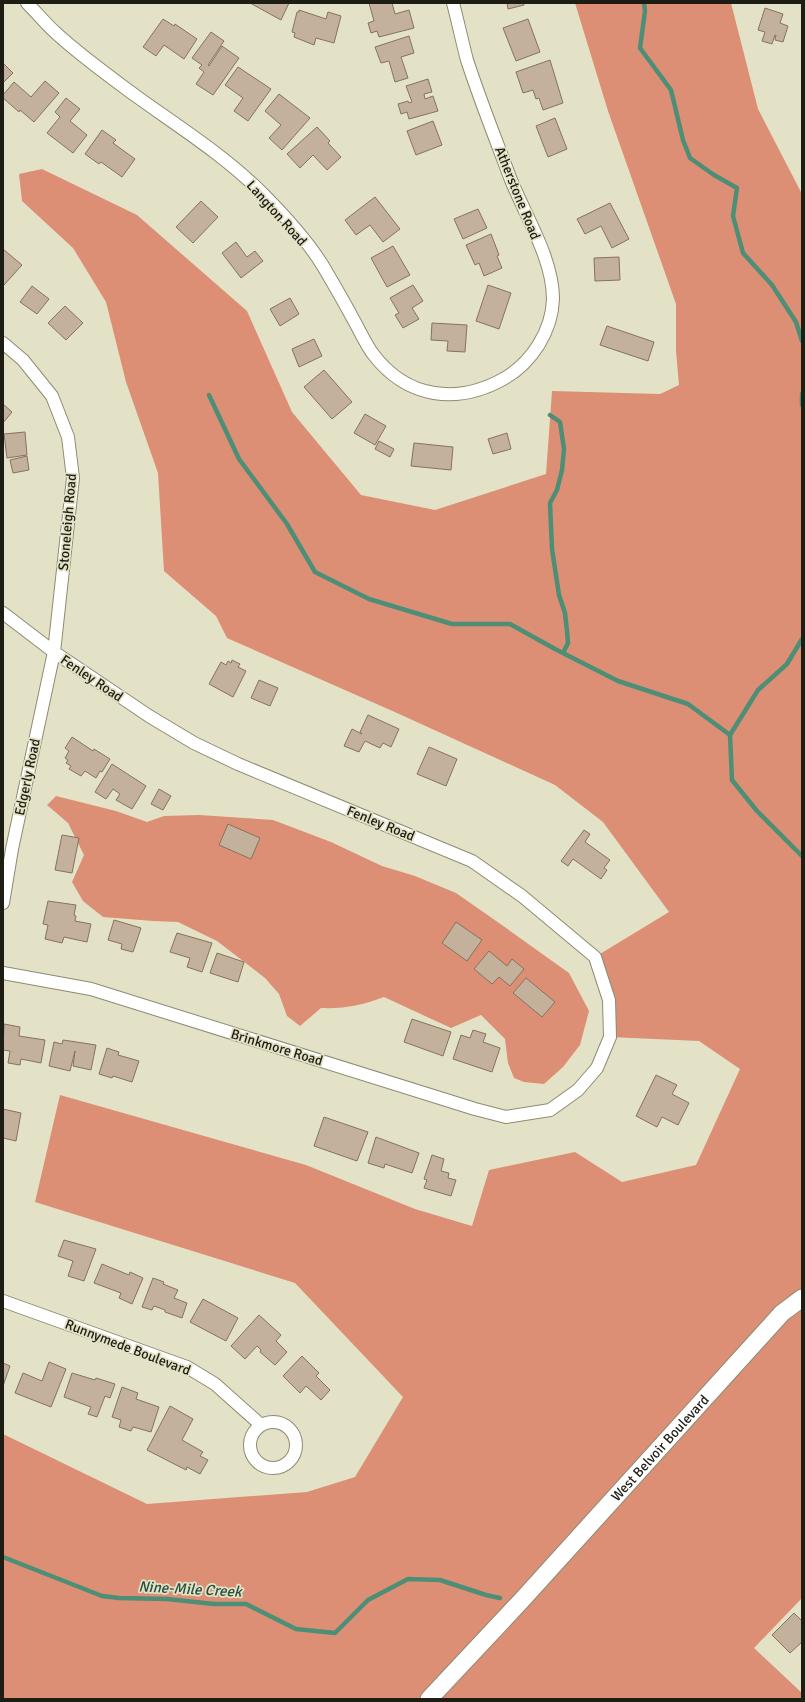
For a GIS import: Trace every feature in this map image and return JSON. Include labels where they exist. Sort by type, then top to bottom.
[{"type":"street","name":"Langton Road","points":[[27,3],[58,34],[98,68],[205,143],[262,192],[321,262],[373,354],[390,371],[405,382],[424,392],[448,395],[472,392],[493,385],[511,374]]},
{"type":"street","name":"Atherstone Road","points":[[453,3],[467,58],[511,180],[546,261],[552,281],[553,302],[542,340],[527,361],[511,374]]},
{"type":"street","name":"Stoneleigh Road","points":[[3,343],[23,360],[52,396],[68,437],[73,478],[54,652]]},
{"type":"street","name":"Fenley Road","points":[[3,613],[54,652],[149,716],[194,742],[238,764],[472,861],[522,896],[595,957],[609,1000],[610,1036],[597,1068],[578,1090],[550,1110]]},
{"type":"street","name":"Edgerly Road","points":[[3,903],[8,848],[54,652]]},
{"type":"street","name":"Brinkmore Road","points":[[3,973],[91,989],[500,1116],[506,1117],[550,1110]]},
{"type":"street","name":"West Belvoir Boulevard","points":[[430,1699],[521,1602],[782,1313],[802,1298]]},
{"type":"street","name":"Runnymede Boulevard","points":[[3,1301],[186,1368],[215,1384],[261,1425]]},
{"type":"shaded area","points":[[575,3],[731,3],[758,109],[802,194],[802,1598],[754,1648],[802,1693],[802,1699],[3,1699],[3,1434],[147,1504],[307,1492],[355,1477],[403,1397],[295,1283],[35,1202],[60,1095],[306,1165],[415,1209],[472,1226],[489,1170],[575,1152],[622,1182],[696,1165],[740,1069],[699,1041],[610,1037],[595,957],[669,912],[603,822],[555,785],[227,638],[216,616],[164,571],[158,473],[126,382],[106,302],[73,248],[22,201],[19,174],[42,169],[137,215],[247,311],[292,412],[361,495],[435,510],[546,474],[552,391],[660,394],[679,385],[676,351],[676,304],[608,111]]},
{"type":"shaded area","points":[[56,796],[116,811],[147,822],[164,816],[199,815],[273,820],[331,842],[382,866],[415,876],[456,893],[569,973],[589,1011],[580,1045],[563,1067],[544,1084],[524,1082],[514,1078],[508,1063],[505,1039],[481,1015],[451,1028],[384,997],[353,1006],[321,1008],[300,1026],[287,1016],[279,994],[265,978],[217,941],[178,922],[103,917],[83,901],[72,882],[84,855],[68,823],[47,805]]},
{"type":"building","points":[[250,3],[289,3],[281,20]]},
{"type":"building","points":[[369,3],[392,3],[395,14],[409,10],[414,28],[379,37],[377,31],[371,33],[368,23],[374,21]]},
{"type":"building","points":[[507,3],[523,3],[524,5],[508,9]]},
{"type":"building","points":[[765,8],[783,14],[780,23],[788,26],[783,42],[775,40],[776,35],[772,44],[762,41],[765,32],[758,30]]},
{"type":"building","points":[[299,10],[326,19],[328,12],[341,16],[334,43],[316,38],[314,45],[294,37],[295,33],[292,32],[297,12],[299,12]]},
{"type":"building","points":[[163,19],[174,26],[175,24],[197,39],[184,59],[164,45],[156,56],[143,47]]},
{"type":"building","points":[[528,19],[540,52],[516,61],[503,28]]},
{"type":"building","points":[[211,32],[224,41],[208,65],[209,66],[222,46],[239,58],[213,95],[196,84],[204,72],[199,68],[202,65],[192,58]]},
{"type":"building","points":[[409,36],[414,53],[401,57],[408,78],[395,82],[389,61],[381,63],[375,47]]},
{"type":"building","points":[[550,60],[563,103],[543,110],[539,98],[536,99],[533,90],[523,93],[516,72]]},
{"type":"building","points":[[3,63],[13,73],[3,83]]},
{"type":"building","points":[[238,67],[271,89],[248,121],[234,111],[243,98],[225,85]]},
{"type":"building","points":[[428,79],[432,92],[424,94],[425,99],[433,96],[438,111],[409,119],[407,112],[401,114],[398,104],[408,101],[409,103],[412,102],[406,86]]},
{"type":"building","points":[[45,81],[59,93],[34,122],[20,110],[19,112],[3,98],[3,95],[14,82],[31,97]]},
{"type":"building","points":[[279,94],[310,118],[282,150],[269,138],[281,125],[265,111]]},
{"type":"building","points":[[66,98],[80,109],[70,121],[87,135],[73,153],[47,133],[60,117],[55,112]]},
{"type":"building","points":[[555,118],[567,149],[548,157],[536,126]]},
{"type":"building","points":[[433,121],[442,145],[416,155],[407,131]]},
{"type":"building","points":[[317,127],[330,141],[328,143],[341,157],[327,170],[313,155],[300,168],[287,154]]},
{"type":"building","points":[[102,130],[116,140],[113,143],[135,159],[122,177],[101,162],[99,164],[85,154]]},
{"type":"building","points":[[375,197],[400,229],[383,242],[370,225],[356,235],[345,220]]},
{"type":"building","points":[[201,201],[218,217],[193,243],[176,227]]},
{"type":"building","points":[[610,203],[629,239],[612,248],[601,226],[585,234],[577,219]]},
{"type":"building","points":[[478,209],[487,228],[463,239],[454,219]]},
{"type":"building","points":[[491,234],[502,268],[484,276],[479,263],[475,265],[466,245]]},
{"type":"building","points":[[236,242],[247,257],[255,251],[263,261],[241,278],[222,253]]},
{"type":"building","points":[[393,246],[410,275],[387,287],[371,258]]},
{"type":"building","points":[[3,249],[22,265],[4,285],[3,284]]},
{"type":"building","points":[[619,257],[620,280],[595,281],[594,258]]},
{"type":"building","points":[[413,285],[423,301],[412,308],[419,319],[403,328],[395,315],[399,313],[390,298]]},
{"type":"building","points":[[488,285],[511,293],[499,329],[476,321]]},
{"type":"building","points":[[32,286],[49,299],[37,314],[20,302]]},
{"type":"building","points":[[290,298],[299,314],[280,326],[270,309]]},
{"type":"building","points":[[65,306],[83,323],[66,340],[48,323]]},
{"type":"building","points":[[432,323],[467,325],[465,352],[447,351],[448,341],[431,340]]},
{"type":"building","points":[[607,326],[654,342],[648,361],[600,345]]},
{"type":"building","points":[[314,339],[322,356],[299,367],[292,349]]},
{"type":"building","points":[[324,370],[352,402],[332,419],[304,387]]},
{"type":"building","points":[[3,404],[12,412],[3,423]]},
{"type":"building","points":[[365,414],[386,426],[375,445],[354,433]]},
{"type":"building","points":[[25,432],[27,455],[7,458],[4,434]]},
{"type":"building","points":[[507,433],[511,449],[493,454],[488,439]]},
{"type":"building","points":[[379,441],[394,449],[390,457],[375,449]]},
{"type":"building","points":[[414,443],[453,447],[451,470],[411,466]]},
{"type":"building","points":[[27,456],[29,470],[13,473],[10,460]]},
{"type":"building","points":[[232,660],[240,664],[238,667],[246,671],[233,697],[209,684],[221,662],[226,665],[228,661],[231,663]]},
{"type":"building","points":[[259,680],[278,688],[270,706],[251,698]]},
{"type":"building","points":[[368,715],[399,729],[391,747],[383,743],[380,748],[365,741],[359,752],[344,746],[352,729],[362,734],[360,732]]},
{"type":"building","points":[[72,737],[93,751],[94,749],[110,759],[102,772],[100,771],[96,778],[85,771],[81,776],[69,769],[71,766],[66,763],[68,760],[65,758],[69,751],[65,748]]},
{"type":"building","points":[[429,747],[457,759],[446,786],[417,774]]},
{"type":"building","points":[[112,764],[146,786],[132,809],[116,800],[120,794],[113,789],[106,799],[95,792]]},
{"type":"building","points":[[159,789],[171,796],[163,810],[151,804]]},
{"type":"building","points":[[228,824],[260,838],[251,859],[219,845]]},
{"type":"building","points":[[584,830],[590,834],[585,842],[610,860],[604,868],[607,870],[601,879],[573,859],[568,866],[561,861]]},
{"type":"building","points":[[62,835],[79,838],[72,873],[55,870]]},
{"type":"building","points":[[48,901],[76,905],[74,915],[76,916],[75,921],[91,924],[87,942],[64,937],[62,943],[45,939],[48,925],[43,924]]},
{"type":"building","points":[[114,920],[141,928],[133,952],[121,949],[122,944],[108,940]]},
{"type":"building","points":[[456,922],[482,940],[467,961],[442,943]]},
{"type":"building","points":[[177,933],[212,943],[202,972],[187,967],[190,958],[170,952]]},
{"type":"building","points":[[489,951],[507,966],[512,959],[524,969],[510,986],[499,977],[492,984],[474,969]]},
{"type":"building","points":[[217,953],[244,962],[238,982],[210,973]]},
{"type":"building","points":[[526,978],[555,1002],[542,1017],[513,993]]},
{"type":"building","points":[[412,1019],[451,1032],[443,1056],[404,1042]]},
{"type":"building","points":[[4,1024],[20,1027],[19,1036],[45,1040],[41,1063],[21,1059],[20,1065],[8,1063],[10,1051],[3,1050]]},
{"type":"building","points":[[473,1030],[486,1034],[483,1042],[500,1048],[492,1072],[453,1059],[461,1035],[470,1038]]},
{"type":"building","points":[[63,1040],[96,1045],[91,1070],[73,1066],[75,1051],[70,1071],[49,1066],[54,1042],[62,1044]]},
{"type":"building","points":[[107,1048],[119,1052],[118,1055],[139,1061],[132,1082],[113,1076],[112,1078],[99,1074]]},
{"type":"building","points":[[656,1075],[677,1085],[672,1094],[689,1103],[678,1125],[662,1117],[657,1127],[636,1116]]},
{"type":"building","points":[[3,1109],[21,1113],[16,1141],[3,1138]]},
{"type":"building","points":[[324,1117],[368,1132],[357,1161],[314,1146]]},
{"type":"building","points":[[376,1137],[419,1153],[412,1173],[385,1164],[384,1168],[368,1163]]},
{"type":"building","points":[[432,1155],[444,1159],[441,1171],[449,1173],[448,1178],[456,1180],[451,1196],[424,1188],[427,1180],[424,1179]]},
{"type":"building","points":[[64,1240],[96,1249],[84,1281],[68,1276],[73,1261],[58,1256]]},
{"type":"building","points":[[102,1264],[129,1275],[130,1272],[143,1278],[132,1304],[119,1298],[121,1293],[94,1283]]},
{"type":"building","points":[[153,1278],[178,1290],[174,1298],[187,1303],[182,1318],[154,1306],[152,1310],[142,1307]]},
{"type":"building","points":[[203,1299],[238,1318],[226,1341],[190,1322]]},
{"type":"building","points":[[259,1315],[281,1335],[276,1341],[287,1352],[275,1365],[260,1352],[261,1350],[257,1346],[245,1359],[231,1346]]},
{"type":"building","points":[[302,1356],[319,1373],[316,1376],[330,1390],[321,1400],[306,1386],[300,1393],[283,1376]]},
{"type":"building","points":[[49,1362],[66,1369],[51,1407],[15,1393],[23,1373],[42,1381]]},
{"type":"building","points":[[3,1363],[10,1366],[3,1386]]},
{"type":"building","points":[[72,1373],[115,1384],[110,1398],[105,1396],[97,1417],[88,1414],[91,1407],[64,1397]]},
{"type":"building","points":[[122,1387],[138,1393],[136,1399],[159,1407],[151,1432],[133,1427],[131,1431],[119,1427],[121,1420],[112,1417]]},
{"type":"building","points":[[170,1406],[193,1419],[182,1440],[203,1452],[200,1456],[208,1460],[200,1474],[187,1467],[186,1470],[147,1450]]},
{"type":"building","points":[[794,1613],[802,1621],[802,1642],[790,1653],[772,1635]]},
{"type":"waterway","points":[[644,3],[645,11],[640,48],[671,90],[683,140],[690,158],[714,175],[737,188],[733,216],[743,253],[772,285],[796,322],[802,341]]},
{"type":"waterway","points":[[802,394],[802,405]]},
{"type":"waterway","points":[[209,395],[239,459],[287,524],[315,572],[369,599],[452,624],[510,624],[618,681],[688,704],[730,735]]},
{"type":"waterway","points":[[550,415],[560,422],[564,449],[562,470],[557,490],[550,503],[552,549],[559,595],[565,613],[567,631],[568,643],[563,653]]},
{"type":"waterway","points":[[802,639],[787,664],[758,690],[730,735],[732,780],[757,811],[802,856]]},
{"type":"waterway","name":"Nine-Mile Creek","points":[[3,1557],[102,1596],[119,1598],[167,1599],[214,1604],[246,1604],[296,1629],[335,1633],[368,1600],[408,1579],[440,1580],[500,1598]]}]
